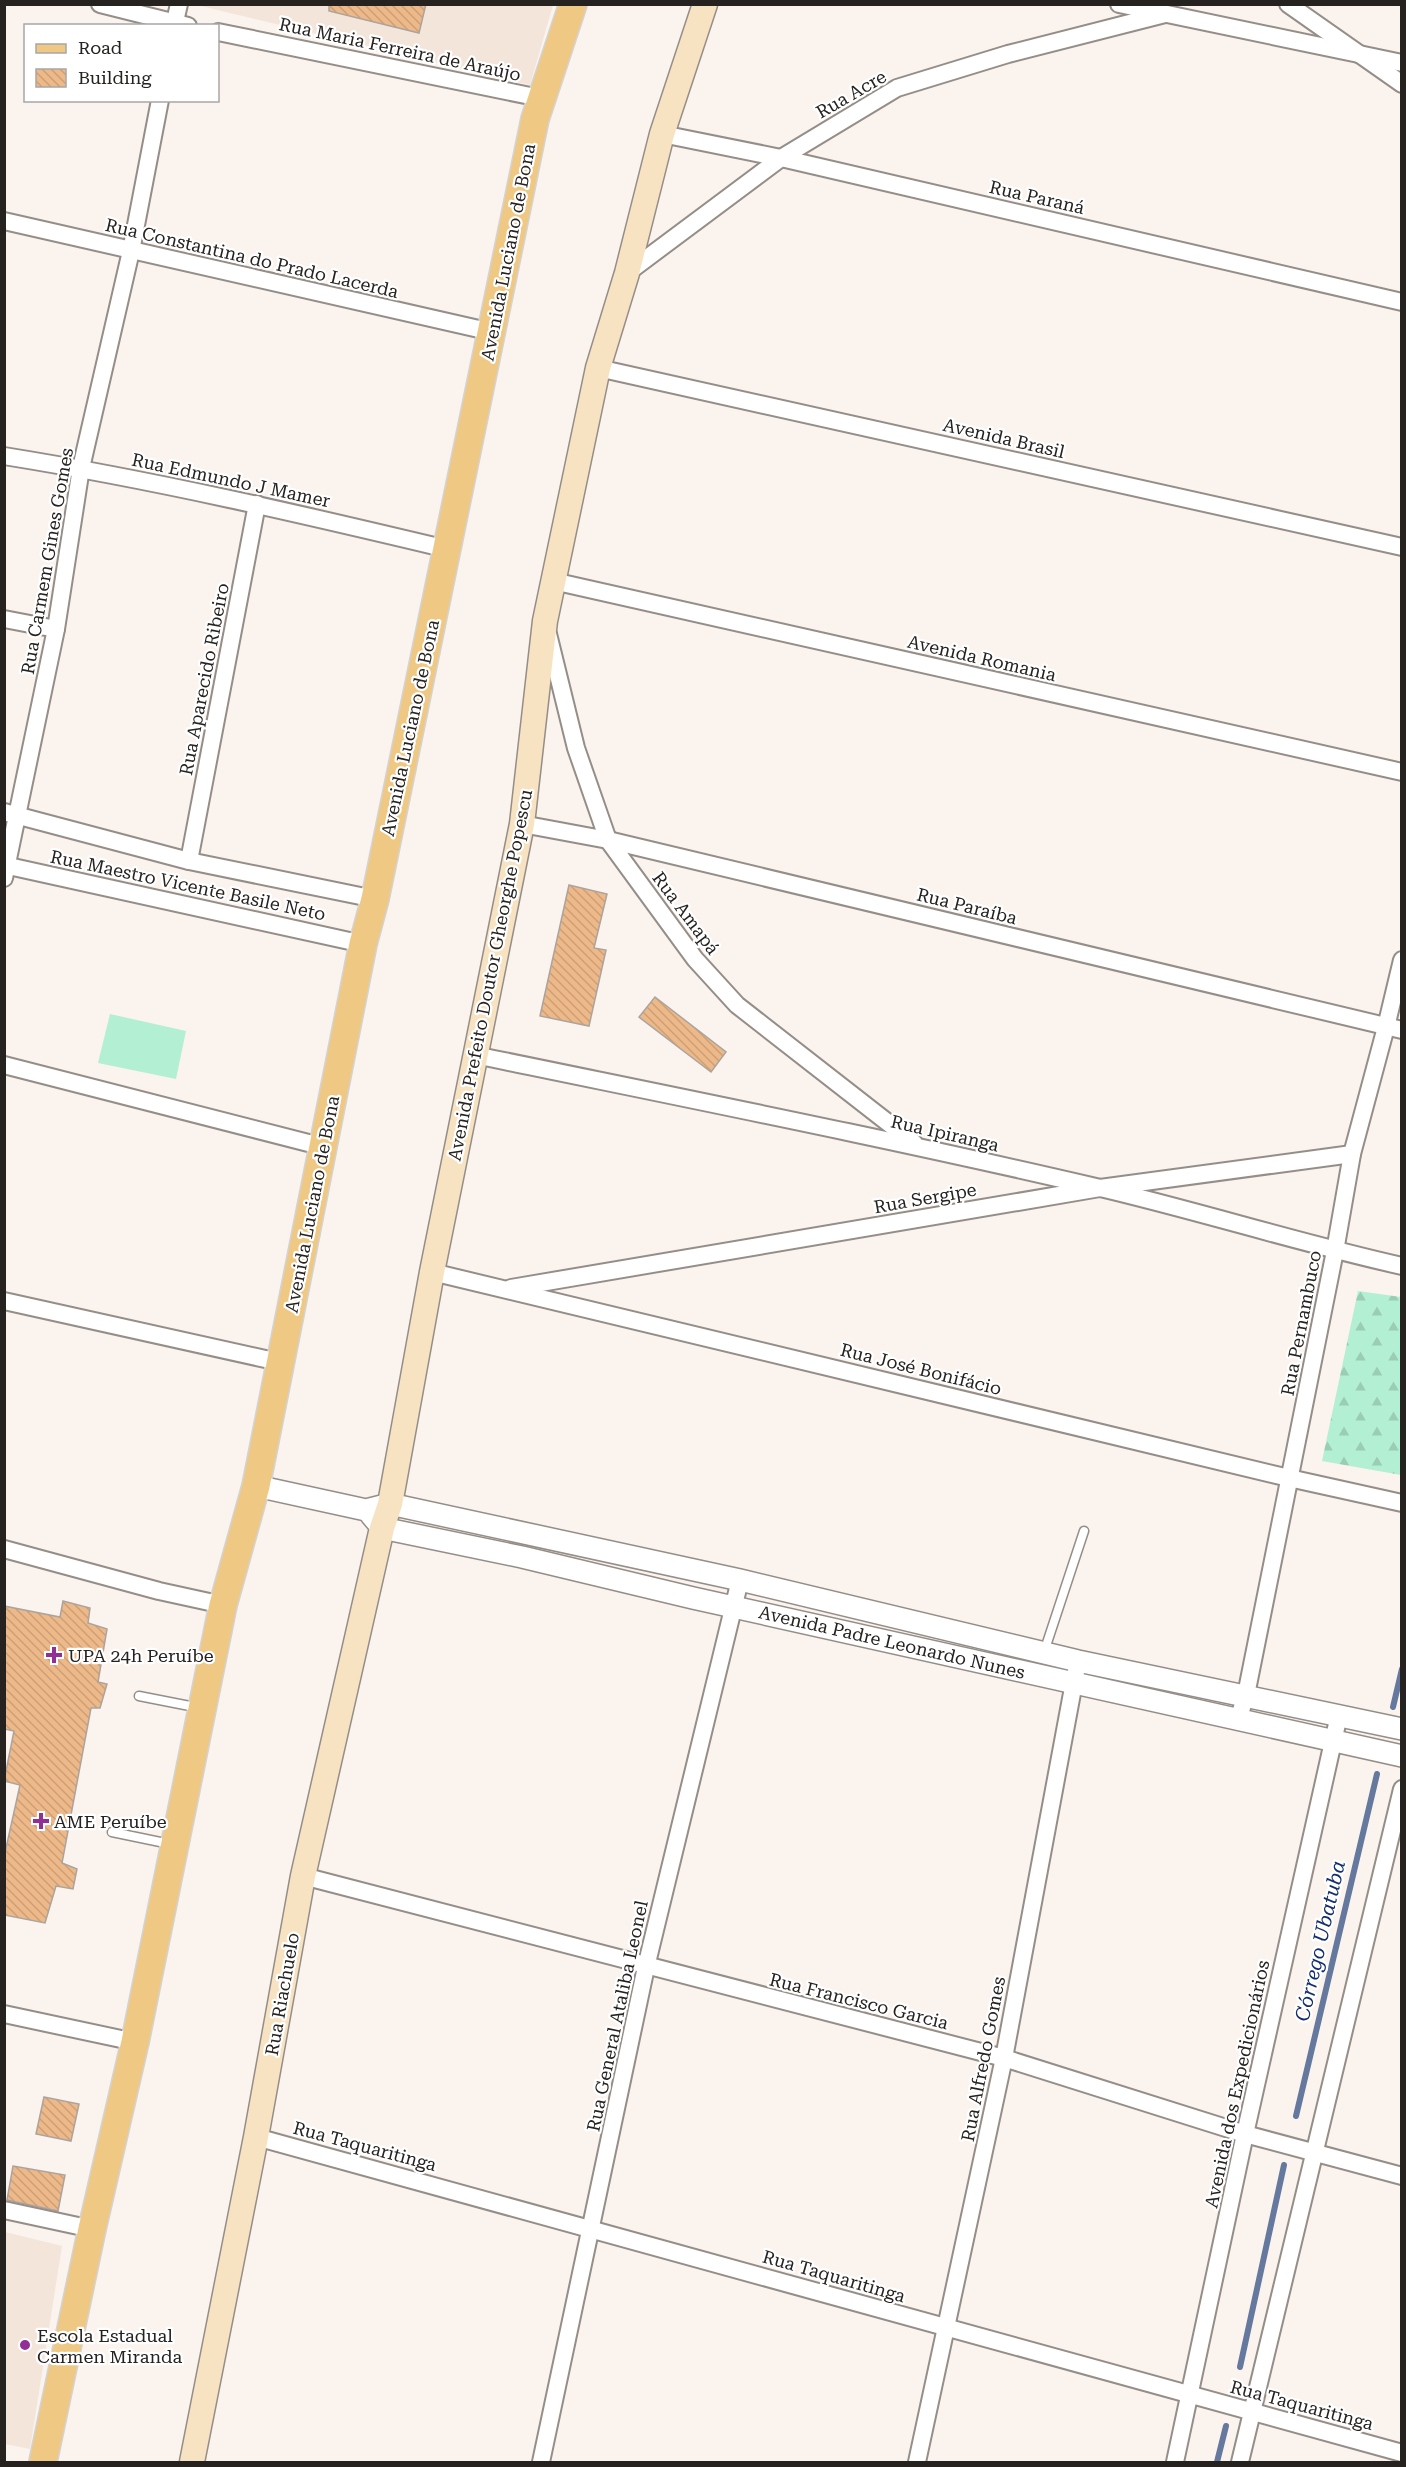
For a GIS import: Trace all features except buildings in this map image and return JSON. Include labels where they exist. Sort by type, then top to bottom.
[{"type":"main road","name":"Avenida Luciano de Bona","points":[[43,2463],[92,2229],[135,2042],[223,1605],[256,1486],[363,944],[375,899],[540,98],[573,4]]},
{"type":"main road","name":"Avenida Prefeito Doutor Gheorghe Popescu","points":[[382,1528],[390,1504],[432,1272],[522,824],[545,621],[598,368],[627,273],[662,134],[705,4]]},
{"type":"main road","name":"Rua Riachuelo","points":[[192,2463],[303,1876],[382,1528]]},
{"type":"street","points":[[100,4],[175,24]]},
{"type":"street","points":[[179,4],[179,24]]},
{"type":"street","points":[[1119,4],[1401,63]]},
{"type":"street","points":[[1288,4],[1401,84]]},
{"type":"street","name":"Rua Acre","points":[[627,273],[781,158],[897,88],[1008,54],[1165,14]]},
{"type":"street","name":"Rua Maria Ferreira de Araújo","points":[[219,32],[540,98]]},
{"type":"street","name":"Rua Carmem Gines Gomes","points":[[5,870],[11,813],[56,629],[81,468],[131,251],[160,102]]},
{"type":"street","name":"Rua Paraná","points":[[662,134],[781,158],[1401,302]]},
{"type":"street","name":"Rua Constantina do Prado Lacerda","points":[[4,221],[492,332]]},
{"type":"street","name":"Avenida Brasil","points":[[598,368],[1401,547]]},
{"type":"street","name":"Rua Edmundo J Mamer","points":[[4,456],[81,468],[257,504],[447,549]]},
{"type":"street","name":"Rua Aparecido Ribeiro","points":[[189,861],[257,504]]},
{"type":"street","name":"Avenida Romania","points":[[553,581],[1401,772]]},
{"type":"street","points":[[4,618],[56,629]]},
{"type":"street","name":"Rua Amapá","points":[[545,621],[576,748],[608,840],[695,959],[737,1005],[918,1146]]},
{"type":"street","name":"Rua Maestro Vicente Basile Neto","points":[[11,813],[189,861],[375,899]]},
{"type":"street","name":"Rua Paraíba","points":[[522,824],[608,840],[1394,1028]]},
{"type":"street","name":"Rua Maestro Vicente Basile Neto","points":[[5,870],[363,944]]},
{"type":"street","name":"Rua Pernambuco","points":[[1238,1720],[1246,1695],[1335,1251],[1352,1154],[1394,1028],[1401,960]]},
{"type":"street","name":"Rua Ipiranga","points":[[476,1055],[918,1146],[1100,1188],[1335,1251],[1401,1266]]},
{"type":"street","points":[[5,1068],[324,1147]]},
{"type":"street","name":"Rua Sergipe","points":[[505,1289],[1100,1188],[1352,1154]]},
{"type":"street","name":"Rua José Bonifácio","points":[[432,1272],[1401,1503]]},
{"type":"street","points":[[4,1300],[279,1362]]},
{"type":"street","points":[[256,1486],[366,1510],[390,1504]]},
{"type":"street","name":"Avenida Padre Leonardo Nunes","points":[[390,1504],[740,1580],[1078,1660],[1401,1729]]},
{"type":"street","points":[[366,1510],[382,1528]]},
{"type":"street","name":"Avenida Padre Leonardo Nunes","points":[[382,1528],[522,1557],[734,1607],[1401,1756]]},
{"type":"street","points":[[4,1549],[159,1591],[223,1605]]},
{"type":"street","name":"Rua General Ataliba Leonel","points":[[541,2463],[646,1967],[740,1580]]},
{"type":"street","name":"Rua Alfredo Gomes","points":[[917,2463],[1004,2058],[1078,1660]]},
{"type":"street","name":"Avenida dos Expedicionários","points":[[1175,2463],[1245,2134],[1339,1715]]},
{"type":"street","points":[[1240,2463],[1401,1789]]},
{"type":"street","name":"Rua Francisco Garcia","points":[[303,1876],[646,1967],[1004,2058],[1245,2134],[1401,2176]]},
{"type":"street","points":[[4,2014],[135,2042]]},
{"type":"street","name":"Rua Taquaritinga","points":[[255,2137],[591,2227],[1401,2453]]},
{"type":"street","points":[[4,2210],[92,2229]]},
{"type":"lane","points":[[1044,1652],[1083,1531]]},
{"type":"lane","points":[[139,1696],[202,1708]]},
{"type":"lane","points":[[112,1832],[175,1845]]},
{"type":"shaded area","points":[[201,4],[553,5],[530,85],[201,6]]},
{"type":"shaded area","name":"Escola Estadual Carmen Miranda","points":[[5,2232],[62,2246],[30,2449],[5,2444]]},
{"type":"green space","points":[[110,1014],[186,1031],[176,1079],[98,1063]]},
{"type":"green space","points":[[1358,1291],[1401,1297],[1401,1475],[1322,1461]]},
{"type":"waterway","name":"Córrego Ubatuba","points":[[1393,1707],[1402,1669]]},
{"type":"waterway","name":"Córrego Ubatuba","points":[[1296,2116],[1377,1774]]},
{"type":"waterway","name":"Córrego Ubatuba","points":[[1240,2367],[1284,2165]]},
{"type":"waterway","name":"Córrego Ubatuba","points":[[1217,2462],[1226,2426]]},
{"type":"place","name":"UPA 24h Peruíbe","points":[[54,1655]]},
{"type":"place","name":"AME Peruíbe","points":[[41,1821]]},
{"type":"place","name":"Escola Estadual Carmen Miranda","points":[[25,2345]]}]
